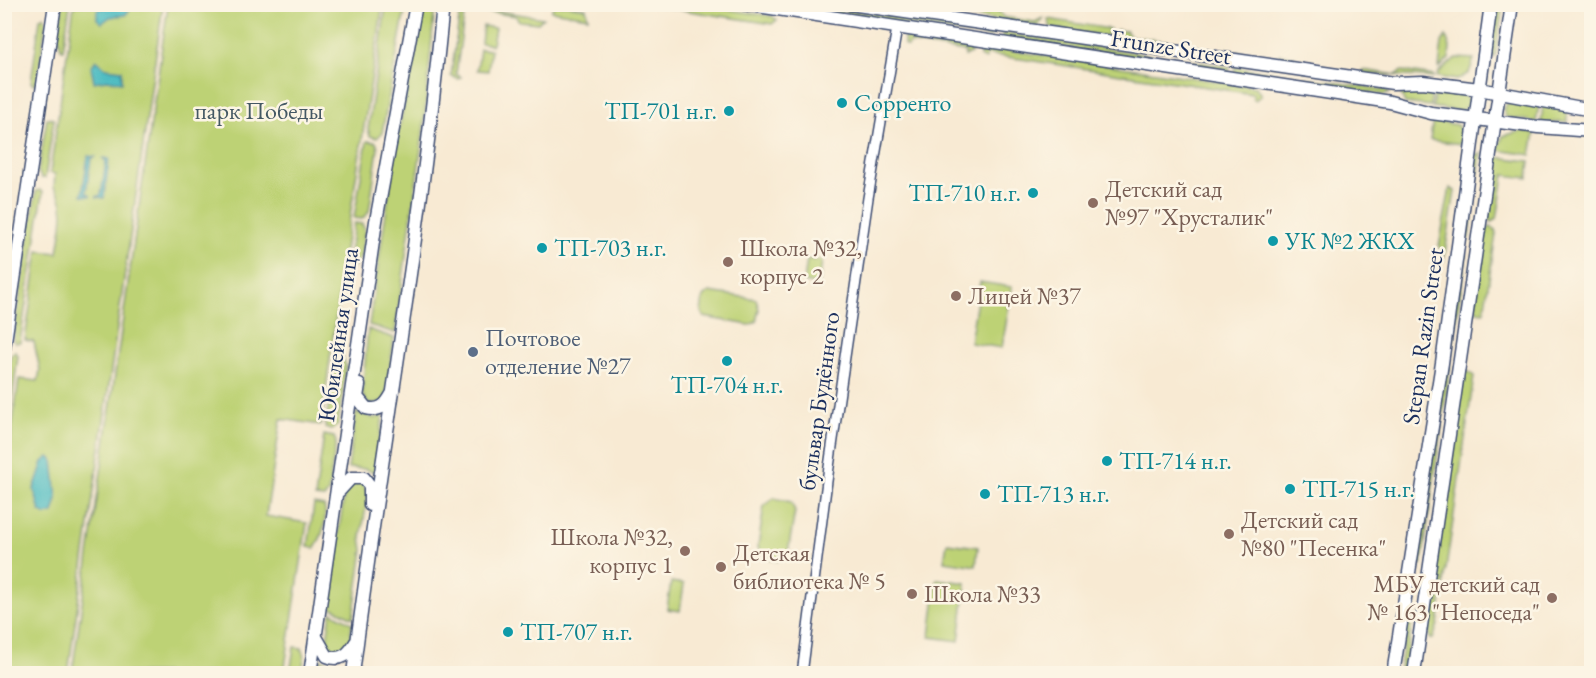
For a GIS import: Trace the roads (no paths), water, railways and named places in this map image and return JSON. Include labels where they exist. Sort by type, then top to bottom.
[{"type":"main road","points":[[4,348],[56,4]]},
{"type":"main road","name":"Юбилейная улица","points":[[310,674],[357,343],[389,142],[416,4]]},
{"type":"main road","points":[[353,674],[369,545],[423,191],[443,4]]},
{"type":"main road","name":"Frunze Street","points":[[744,4],[1390,102],[1410,110],[1494,122],[1592,131]]},
{"type":"main road","name":"Frunze Street","points":[[850,4],[925,10],[996,26],[1393,84],[1423,82],[1479,89],[1592,110]]},
{"type":"main road","name":"Stepan Razin Street","points":[[1393,674],[1491,4]]},
{"type":"main road","name":"Stepan Razin Street","points":[[1414,674],[1512,4]]},
{"type":"main road","points":[[994,42],[996,26]]},
{"type":"main road","points":[[1390,102],[1393,84]]},
{"type":"main road","points":[[1574,129],[1577,107]]},
{"type":"main road","points":[[1457,245],[1471,244],[1477,239]]},
{"type":"main road","points":[[1457,245],[1475,254]]},
{"type":"main road","points":[[357,343],[362,362],[357,397],[361,405],[378,409],[384,406],[393,393]]},
{"type":"main road","points":[[337,495],[351,478],[359,477],[368,482],[371,493],[366,529],[369,545]]},
{"type":"main road","points":[[1411,561],[1413,566],[1419,569],[1429,564]]},
{"type":"main road","points":[[1405,591],[1414,586],[1425,593]]},
{"type":"main road","points":[[316,637],[327,656],[336,658],[346,655],[357,638]]},
{"type":"street","name":"бульвар Будённого","points":[[802,674],[868,198],[897,28]]},
{"type":"water","points":[[110,5],[131,5],[131,9],[125,15],[110,17],[102,23],[97,19],[97,10]]},
{"type":"water","points":[[96,60],[106,68],[122,70],[122,82],[106,80],[94,82],[91,67]]},
{"type":"water","points":[[88,156],[95,157],[91,159],[86,193],[90,196],[82,195]]},
{"type":"water","points":[[102,158],[109,159],[104,198],[96,197],[101,195],[106,161]]},
{"type":"water","points":[[49,457],[53,460],[57,499],[53,513],[46,515],[40,511],[34,489],[43,462]]},
{"type":"place","name":"Сорренто","points":[[842,103]]},
{"type":"place","name":"ТП-701 н.г.","points":[[729,111]]},
{"type":"place","name":"ТП-710 н.г.","points":[[1033,193]]},
{"type":"place","name":"Детский сад №97 \"Хрусталик\"","points":[[1093,203]]},
{"type":"place","name":"УК №2 ЖКХ","points":[[1273,241]]},
{"type":"place","name":"ТП-703 н.г.","points":[[542,248]]},
{"type":"place","name":"Школа №32, корпус 2","points":[[728,262]]},
{"type":"place","name":"Лицей №37","points":[[956,296]]},
{"type":"place","name":"Почтовое отделение №27","points":[[473,352]]},
{"type":"place","name":"ТП-704 н.г.","points":[[727,361]]},
{"type":"place","name":"ТП-714 н.г.","points":[[1107,461]]},
{"type":"place","name":"ТП-715 н.г.","points":[[1290,489]]},
{"type":"place","name":"ТП-713 н.г.","points":[[985,494]]},
{"type":"place","name":"Детский сад №80 \"Песенка\"","points":[[1229,534]]},
{"type":"place","name":"Школа №32, корпус 1","points":[[685,551]]},
{"type":"place","name":"Детская библиотека № 5","points":[[721,567]]},
{"type":"place","name":"Школа №33","points":[[912,594]]},
{"type":"place","name":"МБУ детский сад № 163 \"Непоседа\"","points":[[1552,598]]},
{"type":"place","name":"ТП-707 н.г.","points":[[508,632]]},
{"type":"park label","name":"парк Победы","points":[[259,111]]}]
